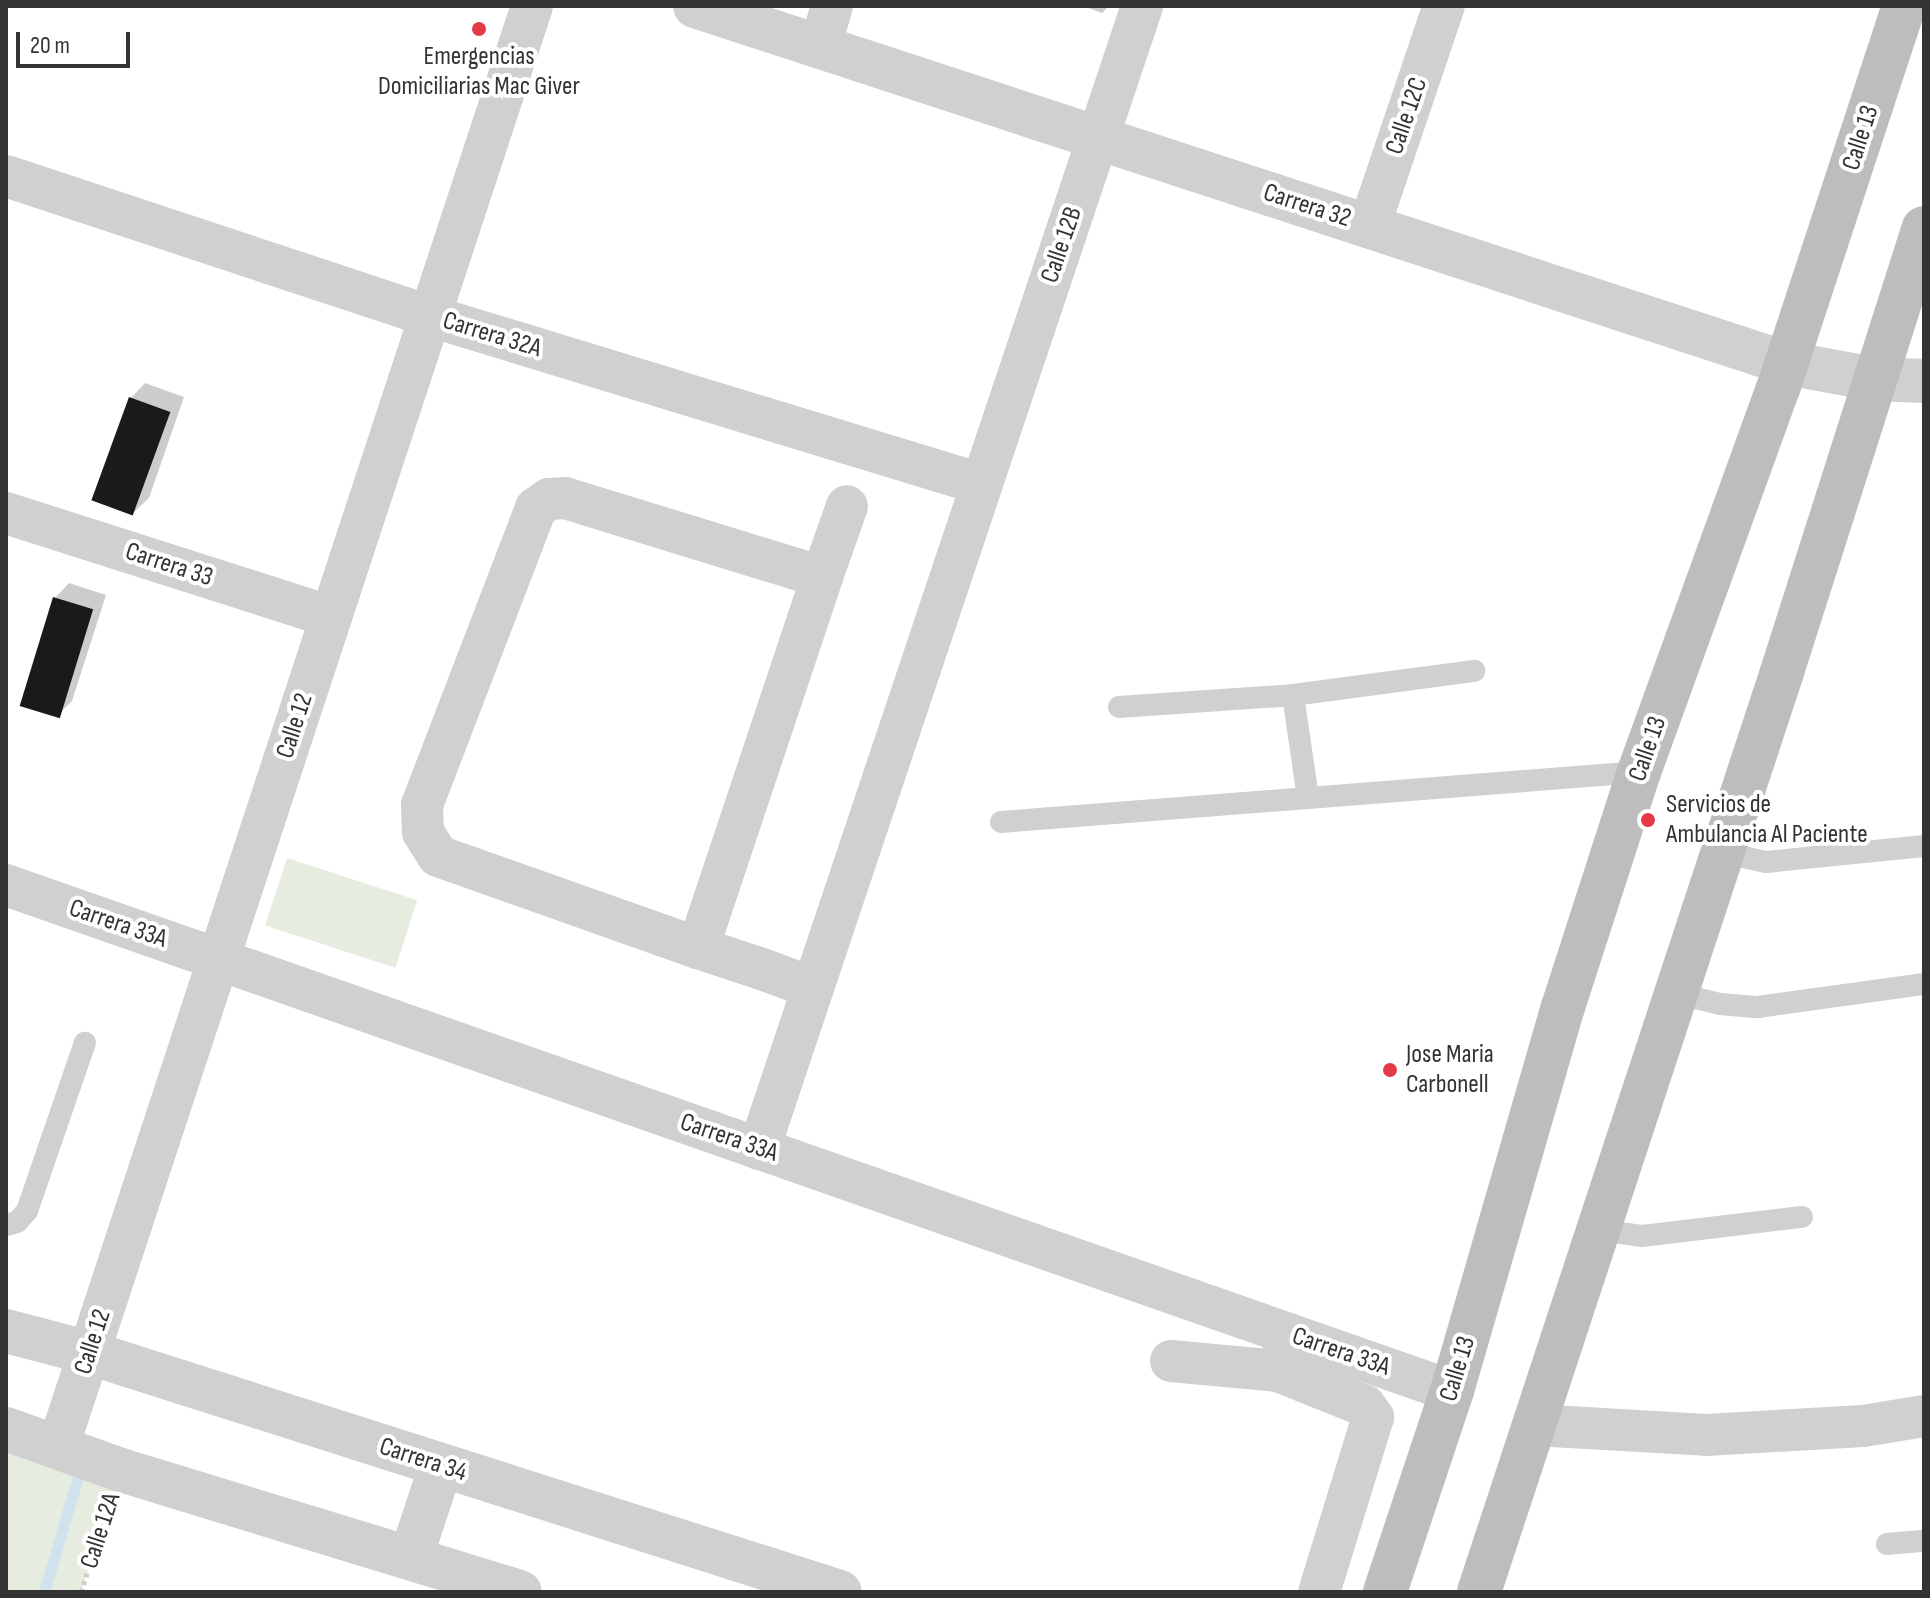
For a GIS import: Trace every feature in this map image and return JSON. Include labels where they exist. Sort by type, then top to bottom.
[{"type":"main road","name":"Calle 13","points":[[1385,1592],[1452,1391],[1563,1007],[1639,772],[1786,363],[1904,6]]},
{"type":"main road","points":[[1479,1592],[1781,675],[1924,228]]},
{"type":"street","name":"Calle 12","points":[[58,1447],[532,6]]},
{"type":"street","name":"Carrera 32","points":[[695,6],[1786,363],[1874,379],[1924,381]]},
{"type":"street","points":[[820,47],[832,6]]},
{"type":"street","name":"Calle 12B","points":[[759,1149],[1142,6]]},
{"type":"street","name":"Calle 12C","points":[[1369,227],[1444,6]]},
{"type":"street","name":"Carrera 32A","points":[[6,176],[430,316],[981,484]]},
{"type":"street","points":[[813,988],[438,856],[423,832],[422,805],[536,508],[549,499],[566,498],[822,577]]},
{"type":"street","points":[[698,948],[847,506]]},
{"type":"street","name":"Carrera 33","points":[[6,513],[331,617]]},
{"type":"street","name":"Carrera 33A","points":[[6,885],[759,1149],[1284,1352],[1452,1391]]},
{"type":"street","name":"Carrera 34","points":[[6,1331],[90,1353],[840,1592]]},
{"type":"street","points":[[1171,1361],[1284,1352],[1365,1406],[1373,1417],[1319,1592]]},
{"type":"street","points":[[1534,1425],[1706,1435],[1863,1426],[1924,1416]]},
{"type":"street","points":[[6,1429],[121,1470],[520,1592]]},
{"type":"street","points":[[411,1557],[441,1466]]},
{"type":"lane","points":[[1119,707],[1293,695],[1474,671]]},
{"type":"lane","points":[[1293,695],[1308,798]]},
{"type":"lane","points":[[1001,822],[1639,772]]},
{"type":"lane","points":[[1721,852],[1766,862],[1924,846]]},
{"type":"lane","points":[[1675,993],[1720,1004],[1758,1007],[1924,984]]},
{"type":"lane","points":[[6,1225],[17,1222],[27,1211],[85,1043]]},
{"type":"lane","points":[[1598,1230],[1642,1236],[1802,1217]]},
{"type":"lane","points":[[1887,1544],[1924,1541]]},
{"type":"path","name":"Calle 12A","points":[[81,1592],[121,1470]]},
{"type":"shaded area","points":[[287,858],[417,900],[395,968],[265,926]]},
{"type":"shaded area","points":[[6,1429],[121,1470],[81,1592],[6,1592]]},
{"type":"building","points":[[129,397],[170,412],[133,515],[91,500]]},
{"type":"building","points":[[53,597],[93,609],[60,718],[20,706]]},
{"type":"waterway","points":[[44,1592],[77,1480]]},
{"type":"place","name":"Emergencias Domiciliarias Mac Giver","points":[[479,29]]},
{"type":"place","name":"Servicios de Ambulancia Al Paciente","points":[[1648,820]]},
{"type":"place","name":"Jose Maria Carbonell","points":[[1390,1070]]}]
